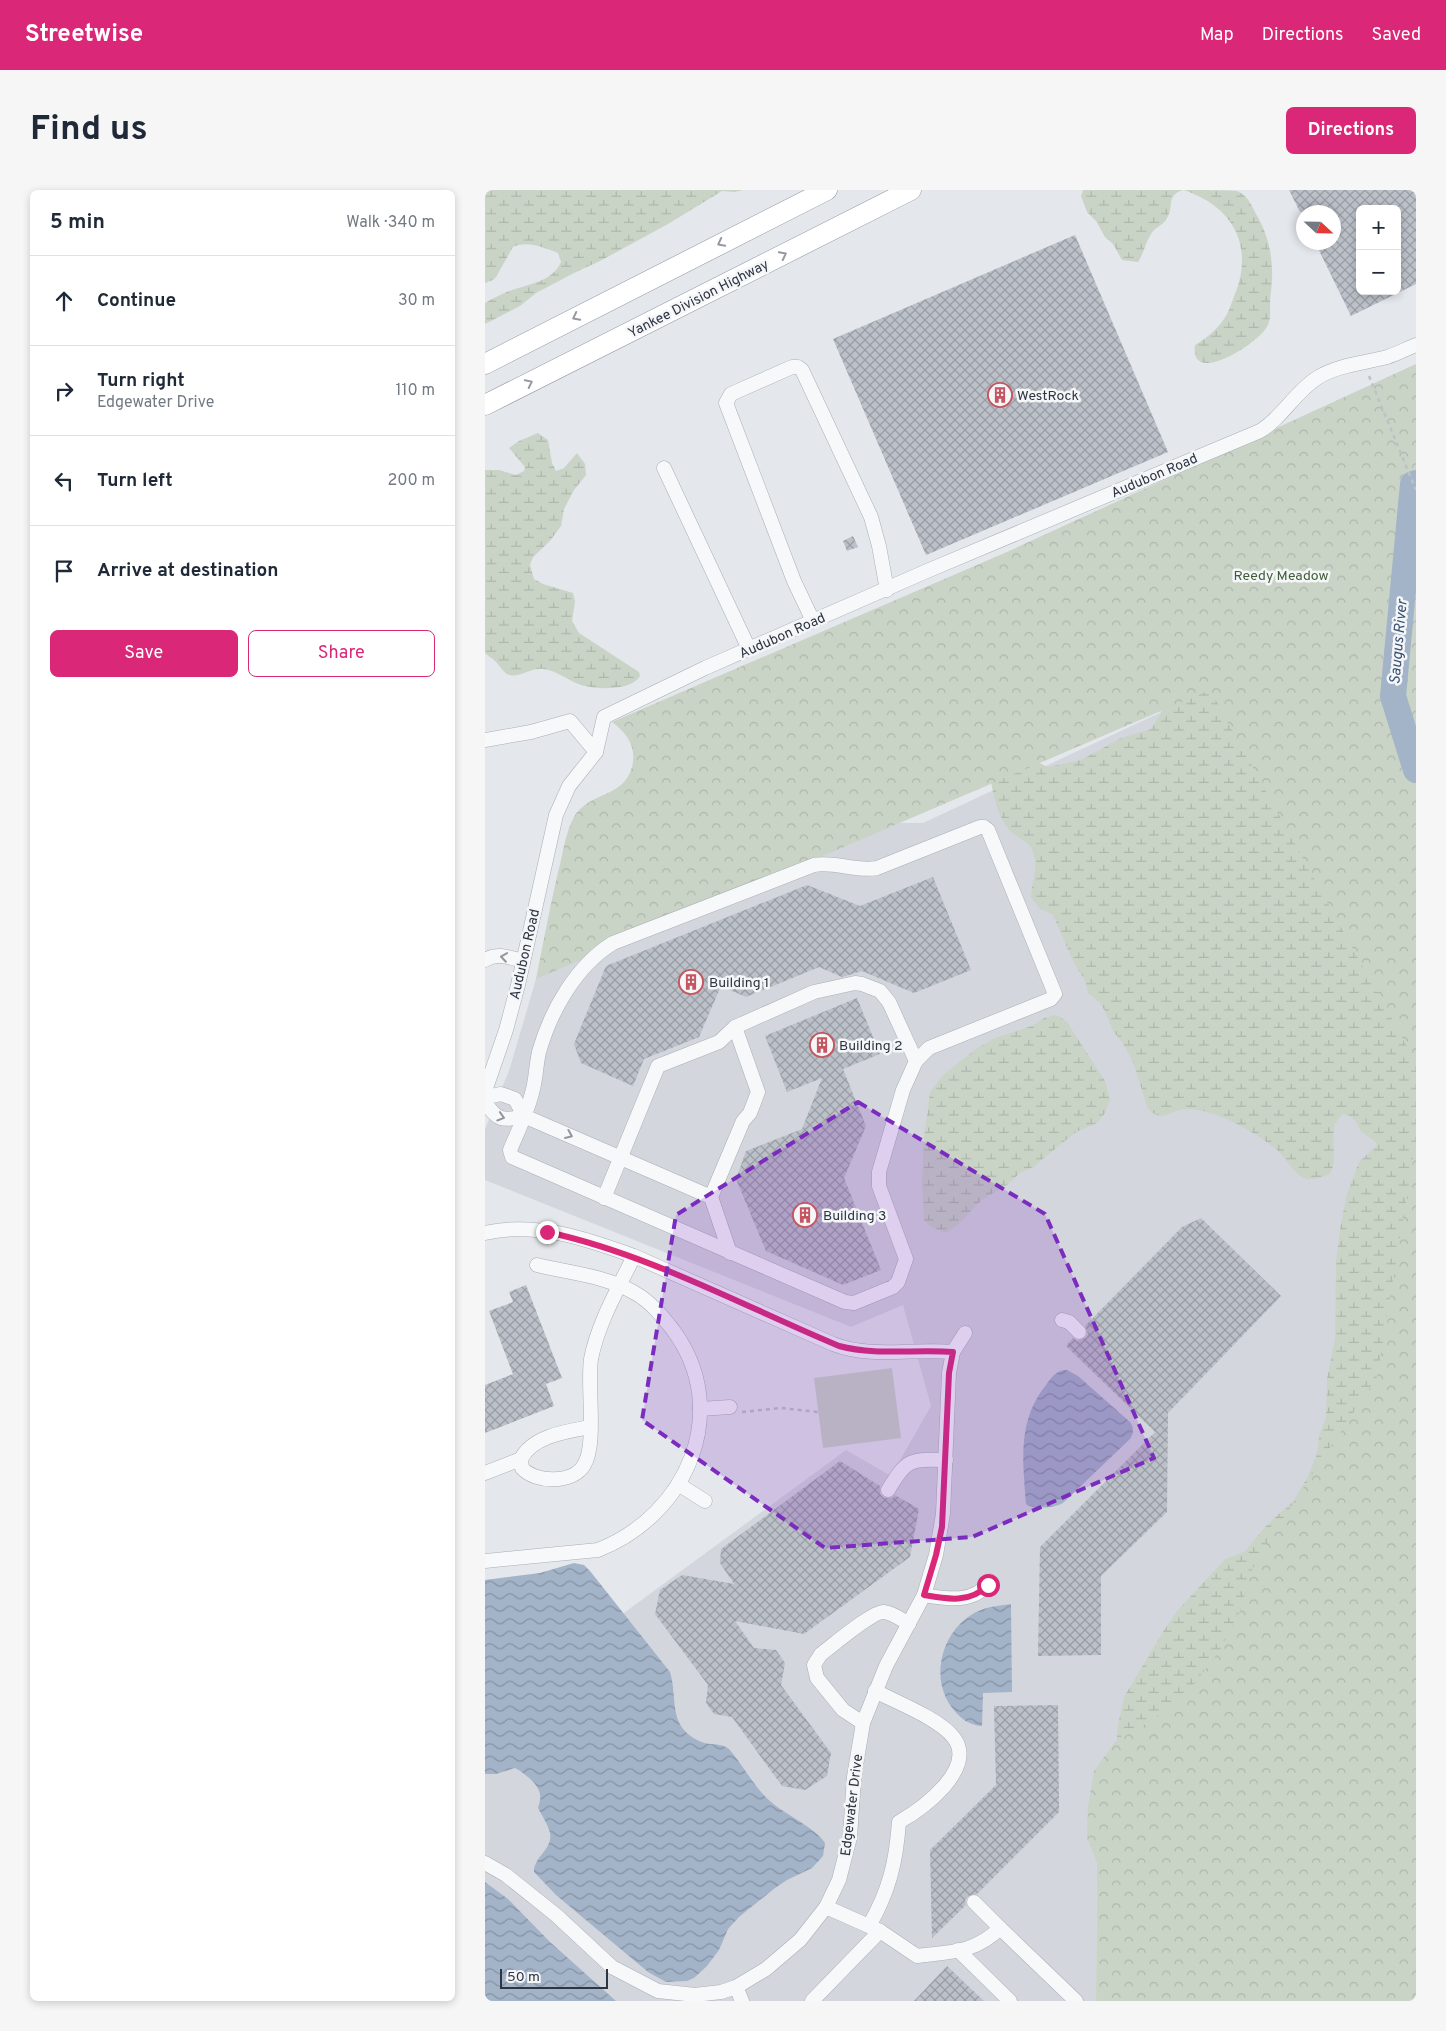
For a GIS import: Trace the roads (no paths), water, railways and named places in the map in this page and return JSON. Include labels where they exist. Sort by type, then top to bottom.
[{"type":"highway","points":[[485,364],[827,190]]},
{"type":"highway","name":"Yankee Division Highway","points":[[485,405],[911,190]]},
{"type":"street","name":"Audubon Road","points":[[485,1091],[506,1030],[556,815],[569,786],[596,752],[604,717],[749,649],[927,571],[1260,431],[1272,422],[1313,381],[1325,374],[1389,356],[1416,345]]},
{"type":"street","points":[[813,621],[794,581],[726,404],[731,394],[792,367],[799,367],[802,370],[871,517],[879,546],[887,590]]},
{"type":"street","points":[[664,468],[749,649]]},
{"type":"street","points":[[485,740],[531,732],[570,721],[596,752]]},
{"type":"street","points":[[979,826],[985,827],[988,830],[1055,994],[1051,999],[929,1048],[916,1062],[897,1107],[879,1172],[879,1186],[906,1259],[896,1285],[856,1302],[847,1303],[730,1253],[512,1157],[510,1150],[534,1087],[539,1051],[563,996],[587,964],[613,943],[814,865],[828,864],[866,869],[877,868],[979,826]]},
{"type":"street","points":[[485,960],[489,957],[500,956],[523,961]]},
{"type":"street","points":[[605,1198],[658,1066],[719,1042],[735,1027],[814,992],[855,983],[875,988],[885,996],[916,1062]]},
{"type":"street","points":[[730,1253],[711,1197],[743,1121],[750,1113],[758,1093],[758,1088],[735,1027]]},
{"type":"street","points":[[485,1097],[501,1094],[515,1099],[524,1116]]},
{"type":"street","points":[[485,1102],[493,1114],[507,1120],[524,1116],[711,1197]]},
{"type":"street","points":[[485,1233],[505,1229],[547,1232],[590,1242],[634,1256],[839,1346],[871,1352],[930,1350],[953,1352]]},
{"type":"street","points":[[521,1458],[521,1465],[524,1470],[537,1477],[553,1479],[576,1473],[582,1468],[587,1459],[590,1427],[591,1360],[601,1325],[634,1256]]},
{"type":"street","points":[[485,1561],[598,1550],[610,1545],[654,1515],[678,1484],[697,1444],[700,1433],[701,1409],[697,1379],[686,1348],[663,1317],[635,1293],[619,1286],[537,1265]]},
{"type":"street","points":[[1062,1320],[1069,1322],[1079,1332]]},
{"type":"street","name":"Edgewater Drive","points":[[485,1863],[506,1875],[556,1915],[612,1967],[658,1991],[695,1995],[721,1992],[736,1987],[753,1978],[784,1955],[800,1940],[826,1907],[839,1880],[848,1850],[855,1769],[863,1723],[886,1666],[924,1595],[934,1562],[942,1527],[949,1373],[953,1352],[965,1333]]},
{"type":"street","points":[[701,1409],[735,1409]]},
{"type":"street","points":[[485,1473],[521,1458],[529,1448],[541,1440],[565,1432],[590,1427]]},
{"type":"street","points":[[888,1490],[902,1468],[911,1461],[919,1459],[946,1460]]},
{"type":"street","points":[[678,1484],[705,1501]]},
{"type":"street","points":[[924,1595],[949,1600],[966,1598],[981,1592],[990,1581]]},
{"type":"street","points":[[863,1723],[845,1713],[830,1696],[816,1675],[815,1662],[821,1654],[869,1617],[878,1613],[887,1613],[909,1624]]},
{"type":"street","points":[[812,2001],[875,1929],[897,1852],[899,1822],[912,1815],[949,1780],[958,1767],[960,1758],[957,1742],[946,1730],[916,1711],[875,1691]]},
{"type":"street","points":[[974,1902],[1076,2001]]},
{"type":"street","points":[[826,1907],[875,1929],[917,1956],[958,1950],[982,1943],[1000,1928]]},
{"type":"street","points":[[958,1950],[1011,2001]]},
{"type":"street","points":[[736,1987],[742,2001]]},
{"type":"water","points":[[1067,1370],[1078,1376],[1130,1422],[1133,1433],[1130,1439],[1063,1503],[1038,1508],[1029,1506],[1026,1504],[1023,1457],[1026,1427],[1030,1413],[1046,1385],[1057,1373]]},
{"type":"water","points":[[574,1563],[584,1565],[590,1571],[670,1672],[675,1711],[682,1728],[699,1741],[729,1749],[764,1795],[776,1806],[815,1832],[825,1843],[823,1856],[812,1868],[775,1888],[739,1917],[728,1929],[719,1950],[707,1966],[694,1978],[687,1981],[666,1982],[648,1972],[556,1895],[534,1872],[535,1866],[549,1844],[550,1839],[548,1826],[538,1808],[540,1797],[537,1787],[515,1768],[496,1774],[485,1774],[485,1580],[540,1573]]},
{"type":"water","points":[[1011,1604],[1012,1692],[983,1693],[982,1726],[973,1724],[959,1716],[946,1697],[940,1672],[946,1646],[960,1624],[971,1615],[995,1606]]},
{"type":"water","points":[[485,1882],[508,1899],[550,1942],[616,2001],[485,2001]]},
{"type":"waterway","name":"Saugus River","points":[[1416,483],[1413,484],[1393,696],[1416,770]]},
{"type":"place","name":"WestRock","points":[[1000,395]]},
{"type":"place","name":"Building 1","points":[[691,982]]},
{"type":"place","name":"Building 2","points":[[822,1045]]},
{"type":"place","name":"Building 3","points":[[805,1215]]},
{"type":"park label","name":"Reedy Meadow","points":[[1281,575]]}]
